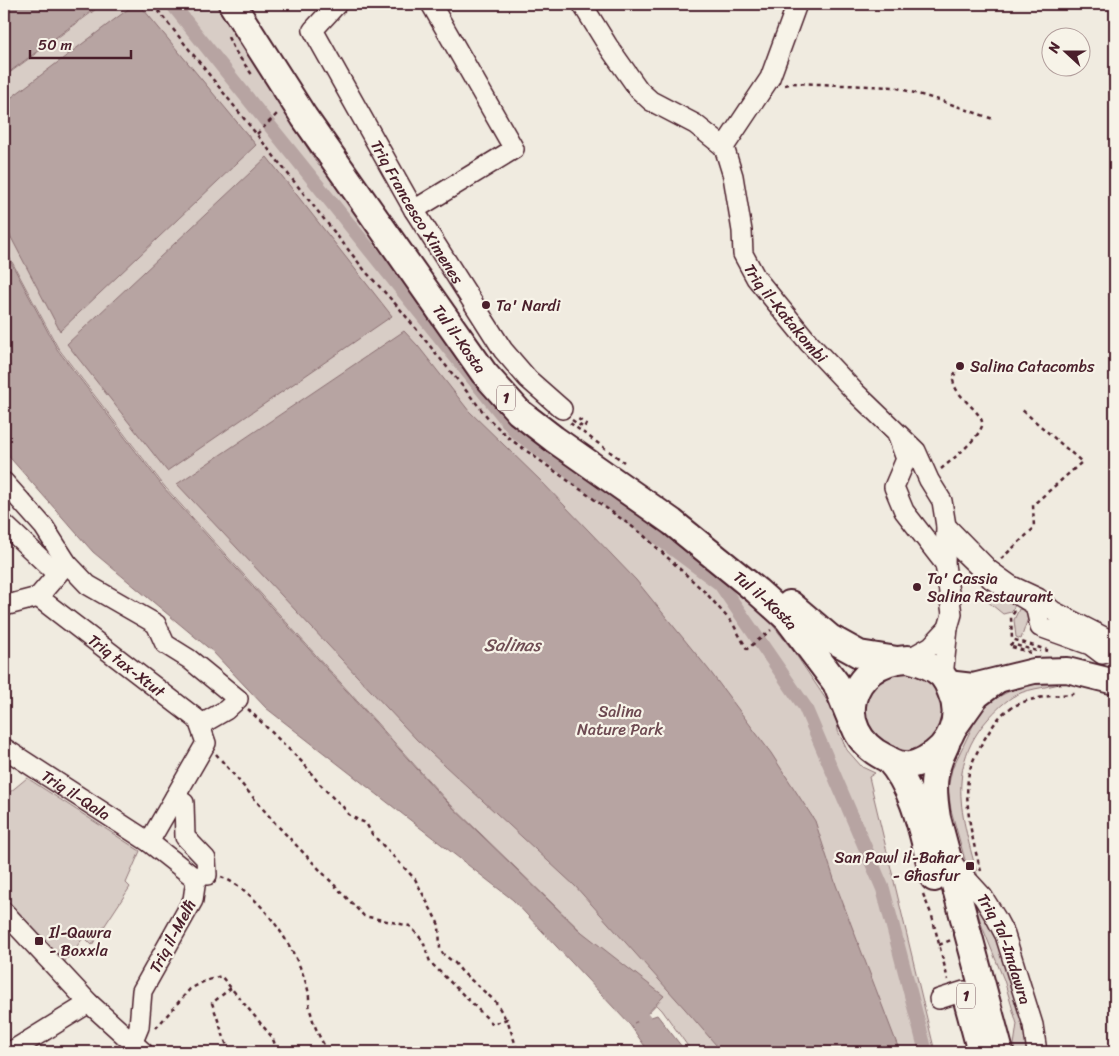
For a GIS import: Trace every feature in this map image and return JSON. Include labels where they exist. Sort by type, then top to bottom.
[{"type":"highway","name":"Tul il-Kosta","points":[[232,4],[304,117],[484,373],[519,412],[672,522],[757,591],[786,618],[836,683],[852,722]]},
{"type":"highway","name":"Tul il-Kosta","points":[[242,4],[285,75],[481,353],[516,394],[537,411],[607,456],[711,535],[830,638],[859,654],[902,660]]},
{"type":"highway","points":[[852,722],[852,708],[857,687],[864,677],[879,666],[902,660]]},
{"type":"highway","name":"1","points":[[902,660],[919,662],[930,666],[945,680],[954,698],[956,714],[950,736],[937,763],[933,780],[934,798],[946,857],[1000,1052]]},
{"type":"highway","name":"1","points":[[852,722],[858,735],[871,750],[905,766],[922,762],[936,754],[950,736]]},
{"type":"highway","name":"1","points":[[888,759],[898,770],[912,800],[981,1052]]},
{"type":"main road","points":[[945,680],[973,686],[1034,671],[1067,670],[1107,679]]},
{"type":"main road","points":[[950,736],[977,696],[1000,678]]},
{"type":"street","name":"Triq Francesco Ximenes","points":[[337,4],[313,30],[414,210],[503,350],[528,379],[562,409]]},
{"type":"street","points":[[414,210],[514,149],[431,4]]},
{"type":"street","points":[[582,4],[608,46],[640,90],[651,101],[696,124],[724,147],[770,78],[797,4]]},
{"type":"street","name":"Triq il-Katakombi","points":[[724,147],[733,176],[742,231],[743,254],[756,278],[809,343],[896,433],[916,451],[942,502],[945,564],[952,614],[948,628],[945,680]]},
{"type":"street","name":"Triq il-Katakombi","points":[[896,433],[906,459],[894,486],[904,511],[945,564]]},
{"type":"street","points":[[898,478],[914,472],[928,476]]},
{"type":"street","points":[[4,482],[44,527],[62,568]]},
{"type":"street","points":[[4,498],[44,527]]},
{"type":"street","points":[[4,524],[62,568],[156,624],[165,644],[189,659],[238,699],[226,710],[200,725]]},
{"type":"street","points":[[945,534],[1010,585],[1038,598],[1053,611],[1110,640],[1113,645],[1110,652],[1102,654],[1090,645],[1040,627],[1035,605],[991,579],[945,534]]},
{"type":"street","points":[[4,606],[38,596],[62,568]]},
{"type":"street","name":"Triq tax-Xtut","points":[[38,596],[198,720],[206,743]]},
{"type":"street","points":[[902,660],[932,646],[948,628]]},
{"type":"street","points":[[149,842],[206,743]]},
{"type":"street","name":"Triq il-Qala","points":[[4,748],[149,842]]},
{"type":"street","points":[[175,797],[184,803],[185,837],[206,859],[202,877]]},
{"type":"street","name":"Triq il-Melħ","points":[[138,1041],[142,991],[193,900],[202,877],[149,842]]},
{"type":"street","name":"Triq Tal-Imdawra","points":[[946,857],[983,897],[1005,935],[1030,1016],[1037,1052]]},
{"type":"street","points":[[4,912],[88,1003],[138,1041]]},
{"type":"street","points":[[939,999],[964,991]]},
{"type":"street","points":[[10,1052],[88,1003]]},
{"type":"path","points":[[153,4],[257,134],[279,112]]},
{"type":"path","points":[[762,90],[793,83],[894,87],[994,119]]},
{"type":"path","points":[[928,476],[962,451],[982,426],[982,420],[964,401],[954,382],[954,376],[960,366]]},
{"type":"path","points":[[989,570],[1034,528],[1033,505],[1082,462],[1021,409]]},
{"type":"path","points":[[1020,605],[1011,617],[1012,639],[1047,650],[1046,653],[1011,644],[1009,646],[1045,657]]},
{"type":"path","points":[[747,649],[771,630]]},
{"type":"path","points":[[982,875],[968,814],[967,788],[970,770],[979,748],[993,726],[1008,709],[1033,698],[1072,694],[1107,679]]},
{"type":"path","points":[[238,699],[304,764],[348,814],[366,823],[372,834],[416,879],[439,925],[440,949],[462,972],[495,1001],[507,1019],[518,1052]]},
{"type":"path","points":[[206,743],[275,823],[364,916],[410,926],[423,941],[430,962],[493,1024],[507,1019]]},
{"type":"path","points":[[202,877],[216,875],[230,880],[244,890],[266,912],[283,934],[301,970],[309,991],[310,1011],[315,1027],[328,1052]]},
{"type":"path","points":[[923,893],[932,916],[939,945]]},
{"type":"path","points":[[138,1041],[153,1031],[190,989],[205,981],[222,976],[272,1037],[278,1052]]},
{"type":"path","points":[[229,1052],[212,1003],[231,988]]},
{"type":"green space","name":"Salina Nature Park","points":[[103,4],[223,4],[258,71],[319,166],[327,167],[473,364],[753,600],[794,652],[836,714],[838,731],[847,750],[862,767],[875,773],[869,777],[935,1052],[692,1052],[662,1010],[446,800],[165,487],[58,348],[4,247],[4,77]]},
{"type":"green space","points":[[1001,598],[1015,605],[1011,612],[1003,614],[987,601]]},
{"type":"green space","points":[[1019,609],[1030,612],[1021,639],[1016,637],[1014,620]]},
{"type":"green space","points":[[908,670],[932,682],[940,693],[943,719],[939,732],[930,742],[918,749],[905,752],[892,750],[880,745],[864,723],[865,697],[882,676]]},
{"type":"green space","points":[[1051,680],[1068,681],[1022,692],[1008,700],[988,719],[974,739],[965,759],[961,780],[961,801],[969,844],[981,889],[969,874],[951,810],[948,788],[952,769],[980,711],[996,698],[1024,684]]},
{"type":"green space","points":[[27,778],[140,851],[126,883],[130,887],[92,945],[84,937],[63,964],[4,896],[4,797]]},
{"type":"green space","points":[[976,901],[996,931],[1011,971],[1031,1052],[1013,1052],[1017,1024],[1004,980],[974,902]]},
{"type":"water","points":[[4,4],[101,4],[4,76]]},
{"type":"water","points":[[135,4],[139,4],[256,145],[60,331],[4,224],[4,103]]},
{"type":"water","points":[[267,157],[392,316],[167,471],[67,344]]},
{"type":"water","points":[[4,249],[57,349],[164,488],[445,800],[578,929],[664,996],[643,1018],[634,1023],[657,1015],[686,1052],[649,1052],[630,1025],[513,900],[266,708],[212,651],[93,552],[4,451]]},
{"type":"water","name":"Salinas","points":[[404,331],[469,411],[541,481],[636,580],[709,670],[771,753],[815,821],[836,885],[900,1052],[722,1052],[575,886],[417,740],[177,484]]},
{"type":"waterway","points":[[172,4],[516,432],[720,584],[805,707],[883,889],[926,1052]]},
{"type":"waterway","points":[[643,1018],[670,1052]]},
{"type":"place","name":"Ta' Nardi","points":[[486,305]]},
{"type":"place","name":"Salina Catacombs","points":[[960,366]]},
{"type":"place","name":"Ta' Cassia Salina Restaurant","points":[[917,587]]},
{"type":"place","name":"San Pawl il-Baħar - Għasfur","points":[[970,866]]},
{"type":"place","name":"Il-Qawra - Boxxla","points":[[39,941]]}]
